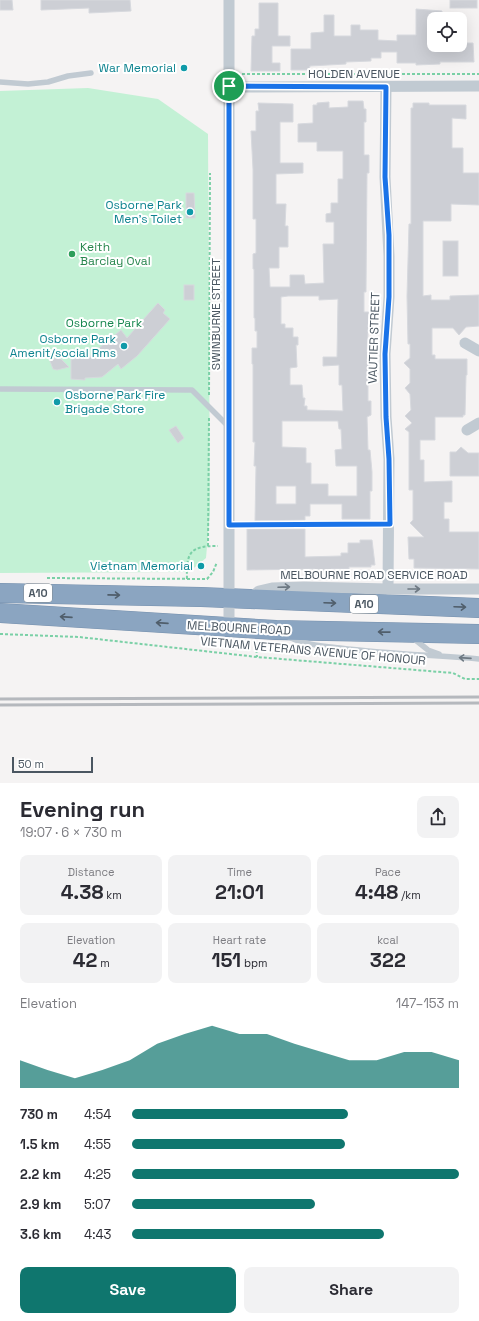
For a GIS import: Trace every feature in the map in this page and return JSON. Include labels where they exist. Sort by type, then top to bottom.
[{"type":"highway","name":"A10","points":[[0,593],[229,598],[479,608]]},
{"type":"highway","name":"MELBOURNE ROAD","points":[[0,613],[229,628],[479,634]]},
{"type":"street","name":"SWINBURNE STREET","points":[[229,0],[229,628]]},
{"type":"street","name":"HOLDEN AVENUE","points":[[229,86],[479,86]]},
{"type":"street","name":"VAUTIER STREET","points":[[386,87],[385,177],[389,270],[385,354],[390,524],[388,589]]},
{"type":"street","points":[[465,343],[479,351]]},
{"type":"street","points":[[467,430],[479,423]]},
{"type":"street","name":"MELBOURNE ROAD SERVICE ROAD","points":[[249,599],[259,591],[272,588],[479,589]]},
{"type":"lane","points":[[0,82],[28,84],[48,82],[68,76],[91,73]]},
{"type":"lane","points":[[0,389],[192,390],[229,427]]},
{"type":"lane","points":[[229,525],[390,524]]},
{"type":"lane","points":[[276,630],[297,641],[317,645],[378,652],[479,659]]},
{"type":"lane","points":[[408,633],[428,650],[451,657]]},
{"type":"path","points":[[242,74],[479,74]]},
{"type":"path","points":[[208,546],[210,173]]},
{"type":"path","points":[[187,579],[187,564],[194,549],[202,546],[218,546],[218,551]]},
{"type":"path","points":[[47,578],[207,579],[213,572],[219,556]]},
{"type":"path","name":"VIETNAM VETERANS AVENUE OF HONOUR","points":[[0,634],[79,637],[257,657],[453,673],[465,679],[479,679]]},
{"type":"path","points":[[256,645],[257,657]]},
{"type":"green space","name":"Osborne Park","points":[[88,88],[158,99],[208,134],[210,512],[206,558],[189,572],[0,573],[0,91]]},
{"type":"building","points":[[0,0],[12,0],[13,10],[0,10]]},
{"type":"building","points":[[41,0],[130,0],[131,11],[89,13],[89,8],[41,10]]},
{"type":"building","points":[[450,0],[477,0],[477,8],[450,8]]},
{"type":"building","points":[[259,3],[278,3],[278,36],[290,36],[290,46],[272,46],[272,63],[280,63],[280,71],[251,71],[252,36],[255,36],[255,29],[259,29]]},
{"type":"building","points":[[416,9],[442,11],[427,12],[427,52],[467,52],[467,43],[473,43],[474,62],[440,62],[440,64],[416,65],[416,63],[397,63],[397,52],[381,52],[381,58],[371,58],[371,61],[310,66],[309,70],[291,70],[291,49],[311,49],[311,33],[324,32],[324,15],[334,15],[334,36],[351,36],[351,25],[360,25],[360,30],[378,30],[378,40],[397,41],[397,35],[416,35]]},
{"type":"building","points":[[348,101],[363,101],[364,109],[366,109],[366,122],[364,122],[364,155],[369,155],[369,173],[367,173],[366,292],[364,292],[364,312],[369,312],[367,352],[371,352],[371,367],[368,368],[368,401],[371,401],[371,415],[367,417],[368,450],[370,450],[372,472],[370,519],[342,519],[342,504],[310,504],[310,516],[305,516],[305,520],[255,521],[256,466],[254,466],[255,442],[253,442],[252,348],[257,348],[257,331],[255,331],[254,318],[253,269],[253,254],[256,253],[256,219],[253,219],[251,131],[256,131],[256,111],[259,111],[258,103],[293,104],[293,122],[280,122],[280,163],[303,163],[303,173],[276,174],[276,204],[286,204],[285,226],[288,226],[288,247],[279,247],[279,268],[269,268],[270,287],[290,287],[290,275],[304,275],[305,284],[324,283],[323,244],[334,244],[334,222],[326,222],[326,214],[331,213],[331,203],[338,203],[338,179],[343,179],[343,151],[317,151],[317,142],[298,142],[298,124],[313,123],[313,105],[317,105],[317,103],[329,102],[329,108],[348,107]],"holes":[[[319,296],[319,300],[338,299],[337,357],[323,357],[323,366],[339,365],[339,385],[342,385],[343,411],[307,410],[307,406],[304,406],[305,398],[303,398],[302,385],[290,385],[290,368],[297,367],[296,345],[298,345],[298,337],[293,337],[293,328],[285,328],[285,324],[281,324],[281,297]],[[282,421],[338,421],[339,429],[341,429],[342,449],[335,450],[336,466],[357,466],[357,496],[328,496],[328,484],[311,484],[311,463],[306,463],[306,448],[282,447]],[[276,486],[296,486],[296,504],[276,504]]]},
{"type":"building","points":[[413,103],[429,103],[429,105],[466,105],[466,119],[452,118],[452,148],[463,148],[463,173],[479,173],[479,205],[451,204],[451,221],[423,221],[423,296],[431,295],[431,300],[450,300],[450,296],[479,295],[479,326],[466,327],[459,335],[453,328],[432,328],[432,355],[435,355],[435,359],[467,359],[465,415],[463,415],[463,417],[435,417],[435,440],[420,440],[420,460],[424,460],[424,482],[452,481],[452,502],[444,502],[444,519],[449,519],[449,532],[479,532],[479,569],[414,568],[414,559],[409,559],[408,537],[424,537],[410,523],[413,520],[413,490],[409,490],[409,432],[405,429],[412,423],[405,416],[411,410],[410,394],[405,388],[410,383],[410,369],[404,363],[410,358],[410,344],[408,344],[407,296],[409,224],[411,224],[411,108],[413,108]]},
{"type":"building","points":[[186,193],[194,193],[195,218],[186,218]]},
{"type":"building","points":[[443,241],[458,241],[458,276],[443,276]]},
{"type":"building","points":[[184,285],[194,285],[194,300],[184,300]]},
{"type":"building","name":"Osborne Park Amenit/social Rms","points":[[158,303],[165,310],[163,313],[170,319],[137,356],[121,369],[118,364],[102,377],[85,378],[85,380],[71,379],[71,360],[86,354],[87,358],[121,330],[127,338]]},
{"type":"building","points":[[60,358],[69,367],[57,370],[53,369],[50,361]]},
{"type":"building","points":[[176,426],[184,438],[178,443],[169,430]]},
{"type":"building","points":[[461,447],[468,453],[479,453],[479,476],[450,476],[450,452],[456,452]]},
{"type":"building","points":[[247,529],[305,529],[305,557],[341,556],[341,553],[348,553],[348,543],[360,543],[360,540],[372,540],[375,565],[371,565],[371,567],[349,567],[349,569],[331,569],[331,572],[316,573],[315,569],[247,570]]},
{"type":"railway","points":[[0,699],[479,697]]},
{"type":"railway","points":[[0,705],[479,703]]},
{"type":"place","name":"War Memorial","points":[[184,68]]},
{"type":"place","name":"Osborne Park Men's Toilet","points":[[190,212]]},
{"type":"place","name":"Keith Barclay Oval","points":[[72,254]]},
{"type":"place","name":"Osborne Park Amenit/social Rms","points":[[124,346]]},
{"type":"place","name":"Osborne Park Fire Brigade Store","points":[[57,402]]},
{"type":"place","name":"Vietnam Memorial","points":[[201,566]]},
{"type":"route","points":[[229,86],[386,87],[385,177],[389,235],[389,297],[385,354],[390,524],[229,525],[229,86]]}]
